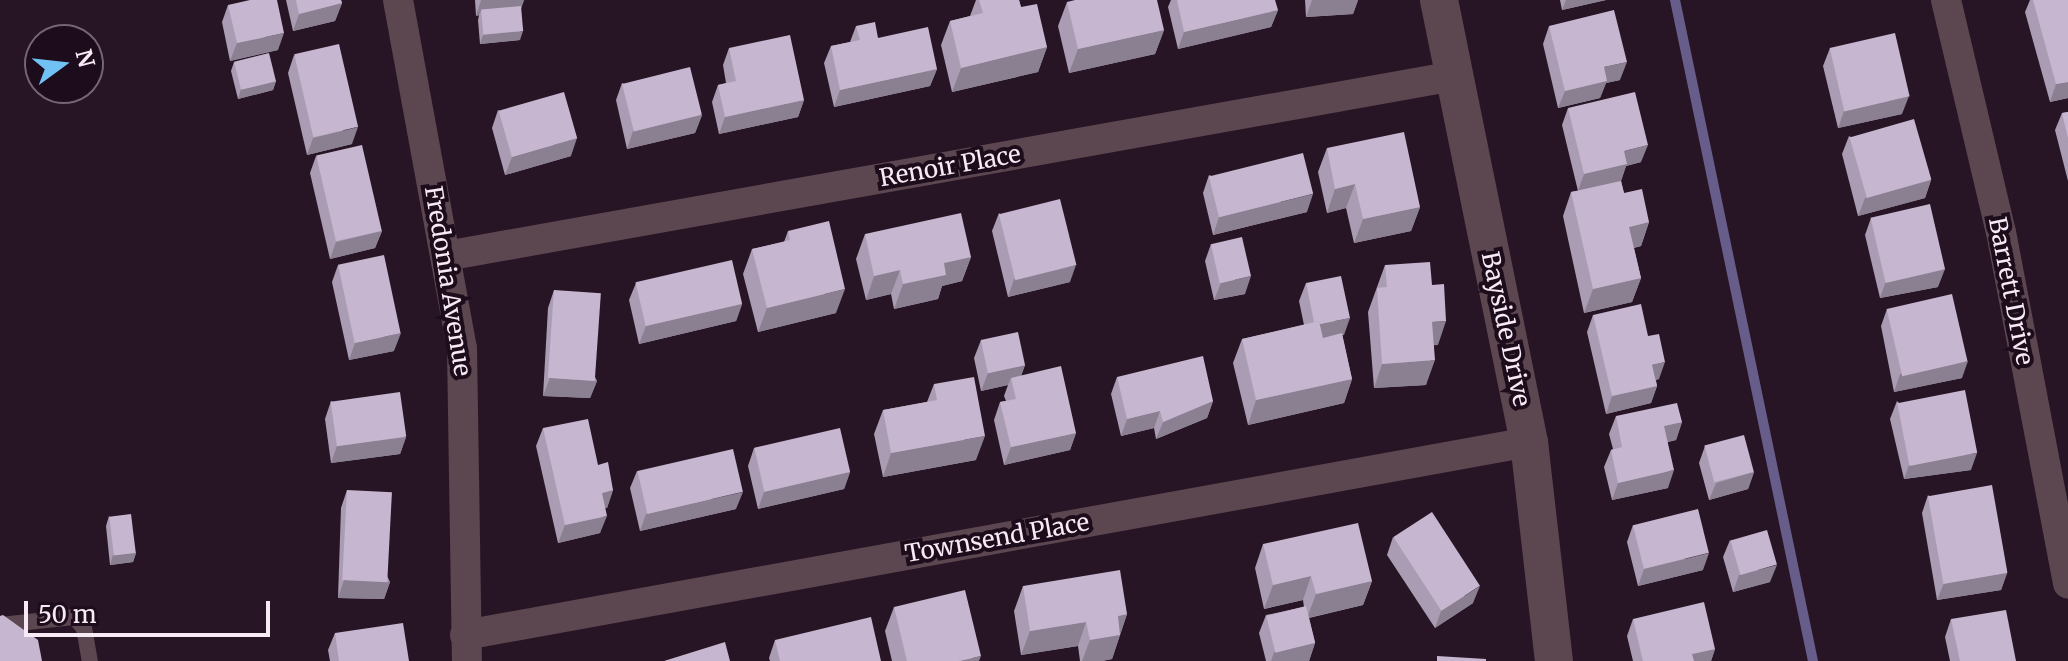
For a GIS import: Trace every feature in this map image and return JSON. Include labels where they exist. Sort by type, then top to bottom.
[{"type":"street","name":"Fredonia Avenue","points":[[398,0],[446,256],[466,415],[466,648]]},
{"type":"street","name":"Bayside Drive","points":[[1439,0],[1529,442],[1554,661]]},
{"type":"street","name":"Barrett Drive","points":[[1946,0],[2001,232],[2068,584]]},
{"type":"street","name":"Renoir Place","points":[[446,256],[1454,76]]},
{"type":"street","name":"Townsend Place","points":[[466,648],[1529,442]]},
{"type":"lane","points":[[0,625],[74,617],[84,628],[90,661]]},
{"type":"building","points":[[250,0],[277,0],[284,33],[237,43],[228,5]]},
{"type":"building","points":[[296,0],[341,0],[342,3],[299,14]]},
{"type":"building","points":[[979,0],[1019,0],[1021,7],[1037,4],[1047,47],[961,68],[950,21],[983,13]]},
{"type":"building","points":[[1157,0],[1164,30],[1078,49],[1067,2]]},
{"type":"building","points":[[1177,0],[1275,0],[1278,10],[1184,32]]},
{"type":"building","points":[[2033,0],[2068,0],[2068,82],[2056,84]]},
{"type":"building","points":[[521,6],[523,31],[483,34],[481,9]]},
{"type":"building","points":[[1614,10],[1627,62],[1604,67],[1607,81],[1565,91],[1549,26]]},
{"type":"building","points":[[875,22],[878,38],[928,27],[937,69],[840,90],[831,46],[860,40],[856,26]]},
{"type":"building","points":[[1895,33],[1910,96],[1844,111],[1830,48]]},
{"type":"building","points":[[790,35],[804,100],[725,117],[718,85],[736,81],[729,48]]},
{"type":"building","points":[[339,44],[358,127],[313,137],[294,54]]},
{"type":"building","points":[[269,53],[276,81],[241,90],[234,62]]},
{"type":"building","points":[[690,67],[702,115],[634,131],[622,84]]},
{"type":"building","points":[[564,92],[577,138],[512,157],[499,111]]},
{"type":"building","points":[[1635,92],[1648,145],[1624,151],[1627,164],[1584,174],[1568,108]]},
{"type":"building","points":[[2068,112],[2068,138],[2062,113]]},
{"type":"building","points":[[1914,119],[1931,180],[1867,198],[1850,137]]},
{"type":"building","points":[[1404,132],[1420,207],[1363,219],[1355,184],[1335,189],[1327,148]]},
{"type":"building","points":[[362,145],[382,231],[336,241],[316,156]]},
{"type":"building","points":[[1303,153],[1313,194],[1219,217],[1209,176]]},
{"type":"building","points":[[1621,181],[1624,193],[1642,189],[1649,222],[1629,227],[1641,278],[1593,289],[1571,192]]},
{"type":"building","points":[[1060,199],[1076,265],[1015,280],[999,214]]},
{"type":"building","points":[[1930,204],[1945,269],[1886,283],[1871,218]]},
{"type":"building","points":[[961,213],[971,257],[944,263],[946,275],[903,284],[900,270],[874,276],[865,234]]},
{"type":"building","points":[[829,221],[845,289],[767,308],[752,249],[790,240],[788,231]]},
{"type":"building","points":[[1242,237],[1251,276],[1220,283],[1211,244]]},
{"type":"building","points":[[384,255],[401,333],[355,343],[338,265]]},
{"type":"building","points":[[732,260],[742,304],[646,326],[636,282]]},
{"type":"building","points":[[1430,262],[1432,285],[1444,284],[1446,321],[1432,322],[1435,360],[1382,364],[1377,288],[1387,287],[1385,265]]},
{"type":"building","points":[[1341,276],[1350,318],[1320,324],[1319,321],[1314,322],[1306,283]]},
{"type":"building","points":[[554,290],[601,293],[595,381],[548,378]]},
{"type":"building","points":[[1952,294],[1968,361],[1902,376],[1887,309]]},
{"type":"building","points":[[1641,304],[1648,336],[1659,334],[1665,362],[1652,365],[1657,386],[1612,396],[1593,315]]},
{"type":"building","points":[[1319,321],[1323,338],[1342,333],[1352,379],[1256,400],[1242,339]]},
{"type":"building","points":[[1018,332],[1025,365],[988,373],[981,340]]},
{"type":"building","points":[[1203,356],[1213,401],[1163,422],[1160,411],[1127,419],[1117,377]]},
{"type":"building","points":[[1061,366],[1076,433],[1011,447],[1000,402],[1016,399],[1011,378]]},
{"type":"building","points":[[974,377],[985,436],[891,453],[883,410],[937,400],[934,384]]},
{"type":"building","points":[[1965,390],[1977,453],[1909,466],[1897,403]]},
{"type":"building","points":[[400,392],[406,437],[337,446],[331,402]]},
{"type":"building","points":[[1677,403],[1682,422],[1664,426],[1674,470],[1618,483],[1611,450],[1622,447],[1616,416]]},
{"type":"building","points":[[588,419],[598,465],[608,462],[613,490],[602,493],[607,516],[565,525],[543,428]]},
{"type":"building","points":[[840,428],[850,472],[764,492],[754,448]]},
{"type":"building","points":[[1744,435],[1754,472],[1714,482],[1704,446]]},
{"type":"building","points":[[733,449],[743,492],[647,514],[638,471]]},
{"type":"building","points":[[1992,485],[2007,573],[1943,584],[1928,496]]},
{"type":"building","points":[[347,490],[392,492],[387,582],[342,580]]},
{"type":"building","points":[[1698,509],[1709,553],[1644,569],[1633,525]]},
{"type":"building","points":[[1432,512],[1480,586],[1441,611],[1393,537]]},
{"type":"building","points":[[131,514],[136,553],[114,555],[109,517]]},
{"type":"building","points":[[1358,523],[1372,581],[1316,594],[1311,576],[1273,585],[1263,544]]},
{"type":"building","points":[[1767,530],[1777,565],[1740,575],[1730,540]]},
{"type":"building","points":[[1120,570],[1127,614],[1118,616],[1120,635],[1090,640],[1086,622],[1030,631],[1023,586]]},
{"type":"building","points":[[965,590],[981,656],[959,661],[907,661],[894,607]]},
{"type":"building","points":[[1704,602],[1715,649],[1692,654],[1694,661],[1643,661],[1633,619]]},
{"type":"building","points":[[1306,606],[1315,643],[1275,653],[1266,616]]},
{"type":"building","points":[[2006,610],[2016,661],[1960,661],[1951,619]]},
{"type":"building","points":[[3,615],[38,640],[42,661],[0,661],[0,616]]},
{"type":"building","points":[[871,617],[881,661],[780,661],[775,640]]},
{"type":"building","points":[[403,623],[409,661],[339,661],[335,633]]},
{"type":"building","points":[[725,642],[730,661],[664,661]]},
{"type":"building","points":[[1437,656],[1486,659],[1486,661],[1437,661]]},
{"type":"waterway","points":[[1675,0],[1813,661]]}]
